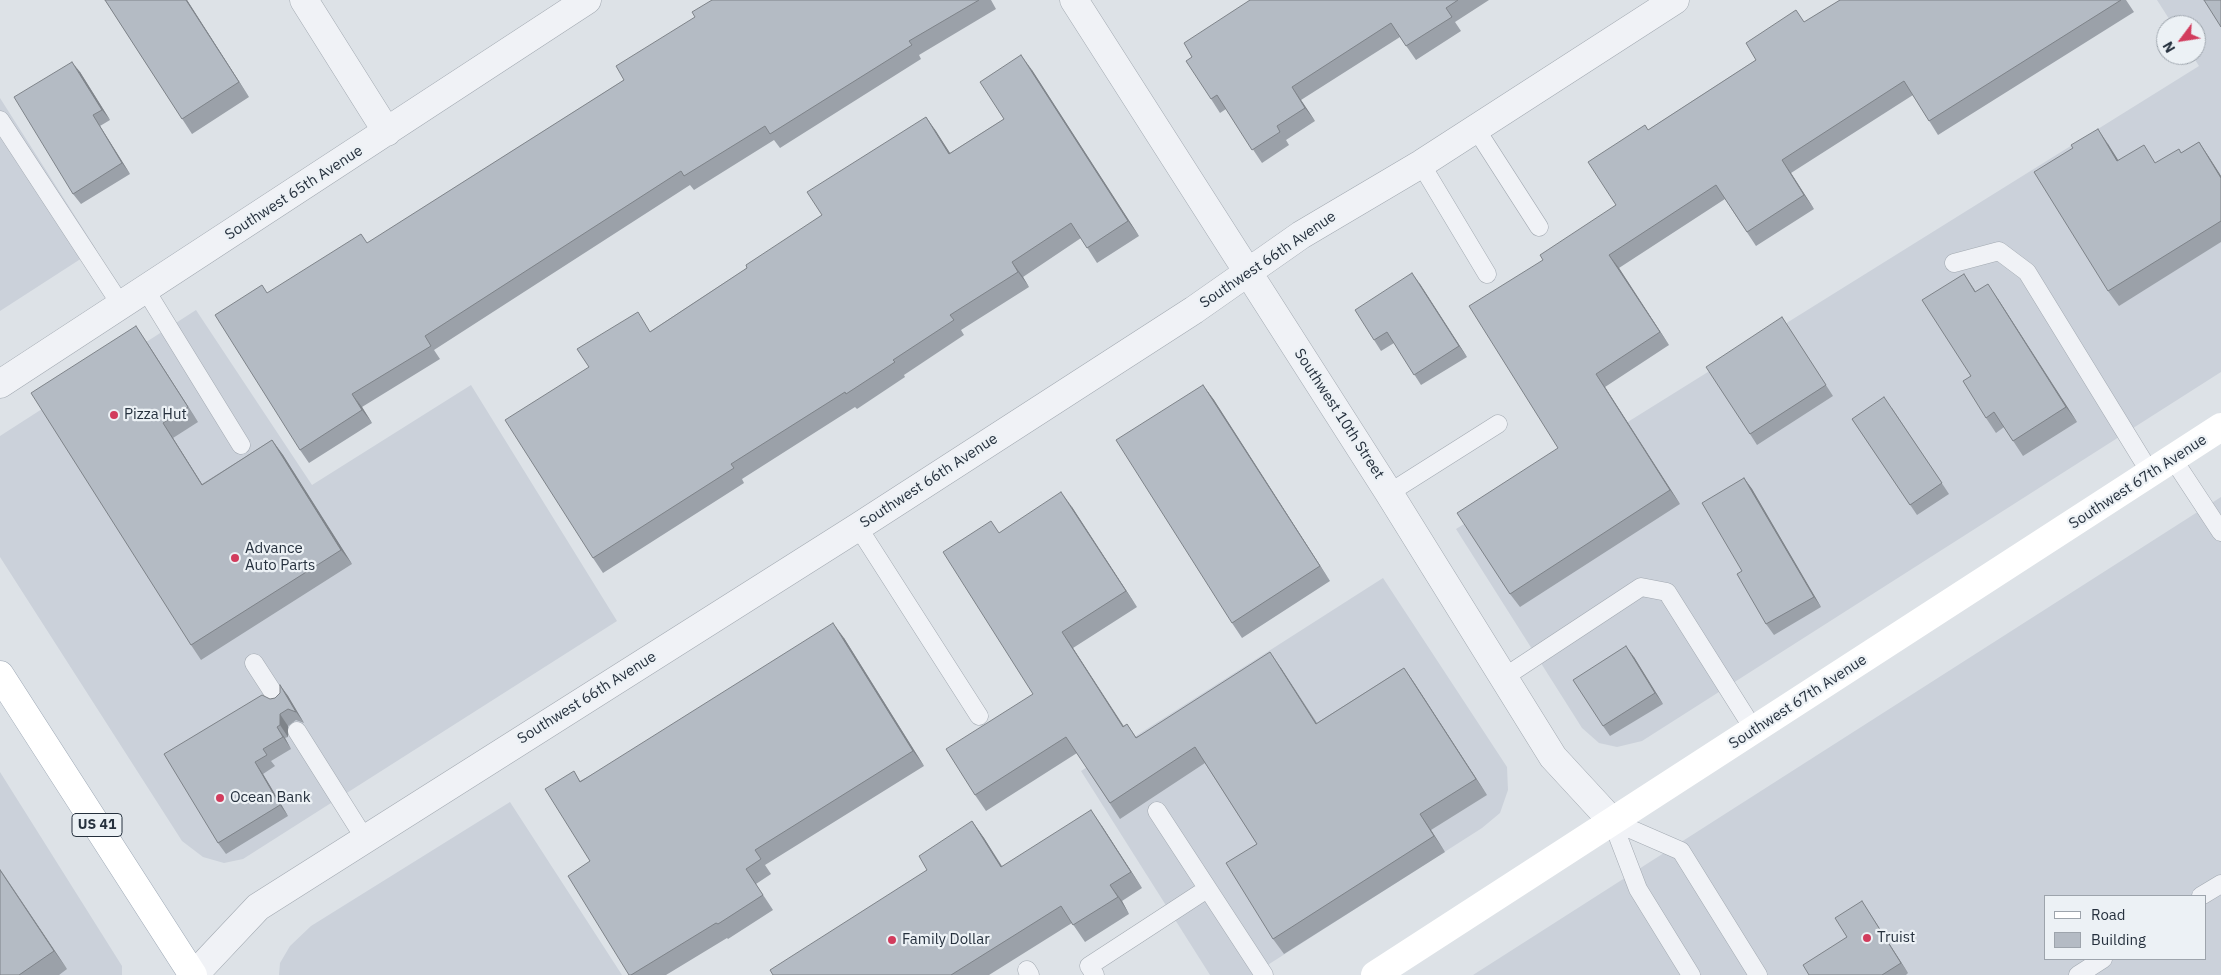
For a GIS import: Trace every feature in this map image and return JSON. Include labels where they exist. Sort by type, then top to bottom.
[{"type":"main road","name":"Southwest 67th Avenue","points":[[1375,975],[2221,427]]},
{"type":"main road","name":"US 41","points":[[0,676],[193,975]]},
{"type":"street","points":[[304,0],[387,132]]},
{"type":"street","name":"Southwest 65th Avenue","points":[[0,384],[587,0]]},
{"type":"street","name":"Southwest 10th Street","points":[[1074,0],[1389,493],[1553,756],[1612,821]]},
{"type":"street","name":"Southwest 66th Avenue","points":[[193,975],[258,907],[858,526],[1249,273],[1301,235],[1421,164],[1675,0]]},
{"type":"lane","points":[[0,120],[121,306]]},
{"type":"lane","points":[[1476,129],[1538,227]]},
{"type":"lane","points":[[1421,164],[1487,274]]},
{"type":"lane","points":[[1954,263],[1999,250],[2027,272],[2151,474]]},
{"type":"lane","points":[[144,289],[241,445]]},
{"type":"lane","points":[[1389,493],[1498,424]]},
{"type":"lane","points":[[2173,459],[2221,532]]},
{"type":"lane","points":[[858,526],[979,716]]},
{"type":"lane","points":[[1503,678],[1641,587],[1667,592],[1754,730]]},
{"type":"lane","points":[[254,663],[278,700]]},
{"type":"lane","points":[[297,731],[365,839]]},
{"type":"lane","points":[[1157,811],[1264,975]]},
{"type":"lane","points":[[1612,821],[1638,889],[1691,975]]},
{"type":"lane","points":[[1612,821],[1680,851],[1758,975]]},
{"type":"lane","points":[[2203,895],[2221,884]]},
{"type":"lane","points":[[1095,975],[1089,966],[1207,889]]},
{"type":"lane","points":[[2078,975],[2101,960]]},
{"type":"shaded area","points":[[2157,0],[2221,0],[2221,372],[1642,741],[1617,747],[1599,743],[1582,728],[1456,529],[2198,65],[2206,65],[2206,15],[2167,15]]},
{"type":"shaded area","points":[[0,98],[96,249],[0,311]]},
{"type":"shaded area","points":[[196,310],[312,485],[471,385],[617,621],[243,859],[224,863],[203,857],[182,841],[0,557],[0,436]]},
{"type":"shaded area","points":[[2221,497],[2221,975],[1473,975]]},
{"type":"shaded area","points":[[1383,578],[1507,767],[1508,790],[1500,813],[1482,828],[1252,975],[1210,975],[1081,771]]},
{"type":"shaded area","points":[[0,772],[122,966],[122,975],[0,975]]},
{"type":"shaded area","points":[[510,802],[622,975],[279,975],[280,963],[290,946],[311,926]]},
{"type":"building","points":[[105,0],[186,0],[239,82],[182,119]]},
{"type":"building","points":[[712,0],[979,0],[909,41],[912,45],[770,134],[765,126],[684,176],[681,171],[425,336],[431,346],[352,394],[362,410],[300,450],[215,315],[262,285],[267,293],[361,234],[367,243],[624,80],[616,66],[695,17],[692,12]]},
{"type":"building","points":[[1250,0],[1458,0],[1446,8],[1452,17],[1406,46],[1391,23],[1292,87],[1305,108],[1277,126],[1280,132],[1252,150],[1217,95],[1211,99],[1186,61],[1192,57],[1184,43]]},
{"type":"building","points":[[1840,0],[2121,0],[1929,121],[1904,81],[1782,160],[1804,195],[1747,232],[1716,185],[1609,255],[1660,332],[1596,374],[1670,490],[1510,594],[1457,513],[1558,448],[1469,306],[1543,260],[1540,255],[1616,205],[1588,162],[1645,125],[1648,130],[1756,60],[1746,43],[1796,10],[1804,22]]},
{"type":"building","points":[[2204,0],[2221,0],[2221,27]]},
{"type":"building","points":[[1021,55],[1128,221],[1087,248],[1071,223],[1012,262],[1018,272],[950,315],[954,320],[893,360],[895,362],[731,464],[734,468],[593,558],[505,420],[589,367],[577,349],[638,312],[650,332],[747,268],[746,265],[822,215],[807,192],[926,117],[949,154],[1004,119],[980,82]]},
{"type":"building","points":[[72,62],[102,110],[93,115],[122,163],[73,194],[14,97]]},
{"type":"building","points":[[2098,129],[2117,161],[2144,145],[2155,163],[2179,149],[2181,153],[2199,142],[2221,178],[2221,221],[2108,291],[2034,172],[2073,148],[2071,145]]},
{"type":"building","points":[[1412,273],[1459,346],[1414,375],[1387,332],[1374,340],[1355,310]]},
{"type":"building","points":[[1964,274],[1975,292],[1988,284],[2066,407],[2013,441],[1994,412],[1986,418],[1963,381],[1971,376],[1922,300]]},
{"type":"building","points":[[1782,317],[1826,385],[1750,434],[1706,367]]},
{"type":"building","points":[[136,326],[188,407],[163,423],[202,485],[272,440],[341,550],[191,645],[31,393]]},
{"type":"building","points":[[1203,385],[1320,566],[1232,623],[1116,440]]},
{"type":"building","points":[[1884,397],[1942,483],[1910,505],[1852,419]]},
{"type":"building","points":[[1744,478],[1814,597],[1766,624],[1737,574],[1742,571],[1702,503]]},
{"type":"building","points":[[1061,492],[1126,591],[1062,632],[1123,727],[1127,724],[1136,738],[1270,652],[1316,724],[1404,668],[1476,779],[1420,814],[1434,836],[1273,939],[1226,863],[1257,844],[1195,747],[1110,803],[1066,737],[975,795],[946,749],[1033,694],[943,552],[991,521],[999,533]]},
{"type":"building","points":[[833,623],[913,751],[755,850],[761,859],[746,869],[763,895],[718,924],[716,923],[629,975],[568,876],[590,861],[545,789],[574,771],[580,782]]},
{"type":"building","points":[[1626,646],[1655,693],[1603,726],[1573,680]]},
{"type":"building","points":[[280,685],[296,712],[288,709],[280,714],[280,725],[277,727],[283,737],[263,749],[267,755],[255,762],[280,805],[218,843],[164,754],[262,695],[270,699],[275,698],[280,693]]},
{"type":"building","points":[[1091,810],[1131,872],[1110,885],[1118,897],[1073,925],[1061,906],[951,975],[773,975],[770,970],[927,870],[919,856],[972,821],[1001,867]]},
{"type":"building","points":[[0,870],[54,951],[19,975],[0,975]]},
{"type":"building","name":"Truist","points":[[1862,901],[1901,963],[1882,975],[1809,975],[1803,965],[1847,937],[1835,918]]},
{"type":"place","name":"Pizza Hut","points":[[114,415]]},
{"type":"place","name":"Advance Auto Parts","points":[[235,558]]},
{"type":"place","name":"Ocean Bank","points":[[220,798]]},
{"type":"place","name":"Truist","points":[[1867,938]]},
{"type":"place","name":"Family Dollar","points":[[892,940]]}]
